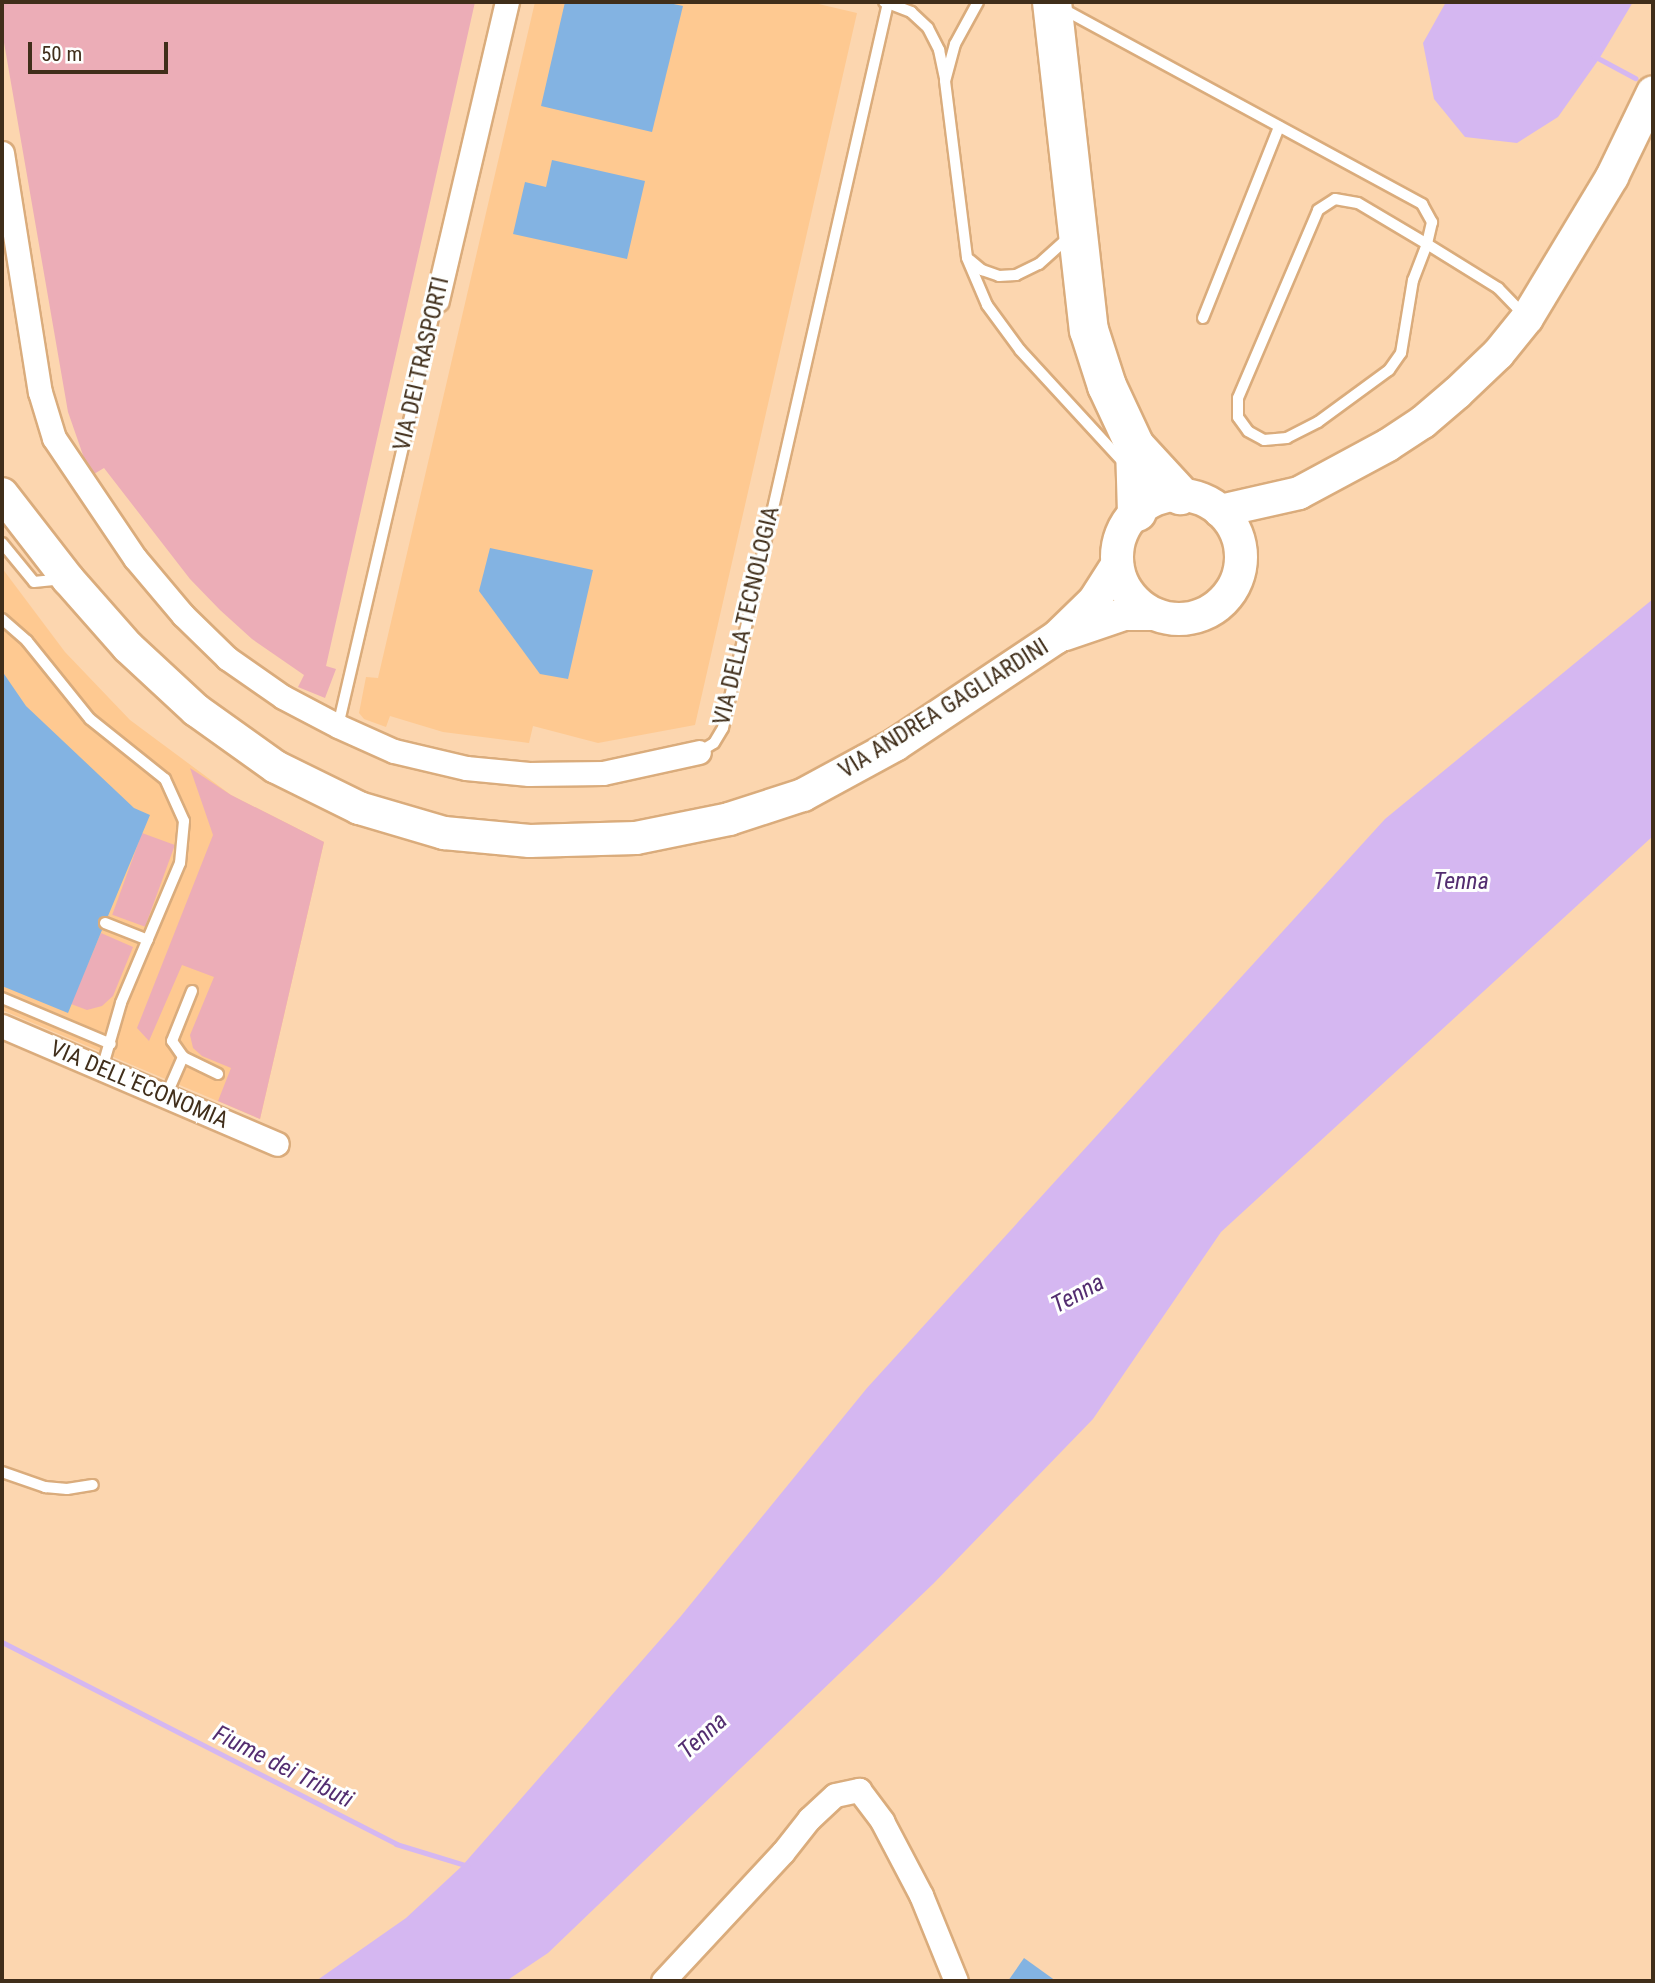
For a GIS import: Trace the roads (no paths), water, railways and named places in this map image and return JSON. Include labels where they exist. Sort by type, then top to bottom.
[{"type":"highway","points":[[1052,3],[1090,330],[1137,479],[1180,495]]},
{"type":"main road","points":[[1241,549],[1263,524],[1299,493],[1423,422],[1498,354],[1527,318],[1612,177],[1653,92]]},
{"type":"main road","points":[[1058,637],[1124,614],[1151,614],[1179,619],[1207,613],[1223,602],[1234,586],[1240,568],[1241,549],[1233,528],[1220,511],[1194,497],[1180,495],[1150,503],[1137,479]]},
{"type":"main road","points":[[1137,479],[1118,546],[1117,565],[1123,585],[1135,602],[1151,614]]},
{"type":"main road","points":[[1220,511],[1299,493]]},
{"type":"main road","name":"VIA ANDREA GAGLIARDINI","points":[[2,494],[68,579],[128,647],[196,710],[276,766],[359,808],[444,833],[530,841],[636,838],[729,819],[803,795],[895,745],[1058,637]]},
{"type":"main road","points":[[1058,637],[1094,601],[1117,565]]},
{"type":"street","name":"VIA DEI TRASPORTI","points":[[437,300],[507,2]]},
{"type":"street","name":"VIA DELLA TECNOLOGIA","points":[[2,161],[40,391],[54,438],[135,558],[183,615],[227,658],[283,697],[338,726],[406,754],[466,768],[529,774],[603,773],[699,752]]},
{"type":"street","name":"VIA DELL'ECONOMIA","points":[[2,1026],[276,1143]]},
{"type":"street","points":[[663,1981],[783,1852],[809,1819],[835,1795],[859,1790],[882,1821],[921,1895],[956,1981]]},
{"type":"lane","points":[[886,2],[911,12],[928,28],[939,50],[967,258],[987,305],[1020,350],[1137,479]]},
{"type":"lane","name":"VIA DELLA TECNOLOGIA","points":[[699,752],[715,743],[723,728],[886,2]]},
{"type":"lane","points":[[945,81],[956,44],[978,2]]},
{"type":"lane","points":[[1052,3],[1422,204],[1432,222],[1427,244],[1413,280],[1401,353],[1389,370],[1318,422],[1287,438],[1264,440],[1248,431],[1238,418],[1238,398],[1318,210],[1335,199],[1358,202],[1427,244],[1498,288],[1527,318]]},
{"type":"lane","points":[[1203,318],[1279,127]]},
{"type":"lane","points":[[967,258],[982,270],[999,276],[1016,275],[1039,264],[1078,229]]},
{"type":"lane","name":"VIA DEI TRASPORTI","points":[[338,726],[437,300]]},
{"type":"lane","points":[[2,543],[34,582],[68,579]]},
{"type":"lane","points":[[2,619],[27,641],[90,719],[165,779],[177,800],[184,821],[180,863],[121,1003],[102,1069]]},
{"type":"lane","points":[[105,923],[148,940]]},
{"type":"lane","points":[[192,991],[172,1041],[183,1057],[218,1074]]},
{"type":"lane","points":[[2,998],[111,1044]]},
{"type":"lane","points":[[166,1097],[183,1057]]},
{"type":"lane","points":[[2,1472],[46,1487],[67,1489],[93,1485]]},
{"type":"water","points":[[1446,2],[1633,2],[1599,59],[1558,117],[1517,143],[1465,137],[1434,99],[1423,43]]},
{"type":"water","name":"Tenna","points":[[1653,599],[1653,836],[1221,1232],[1093,1419],[934,1583],[548,1953],[506,1981],[316,1981],[406,1918],[462,1866],[681,1616],[867,1388],[1385,819]]},
{"type":"waterway","points":[[1594,56],[1635,78]]},
{"type":"waterway","name":"Fiume dei Tributi","points":[[2,1642],[396,1844],[468,1866]]}]
